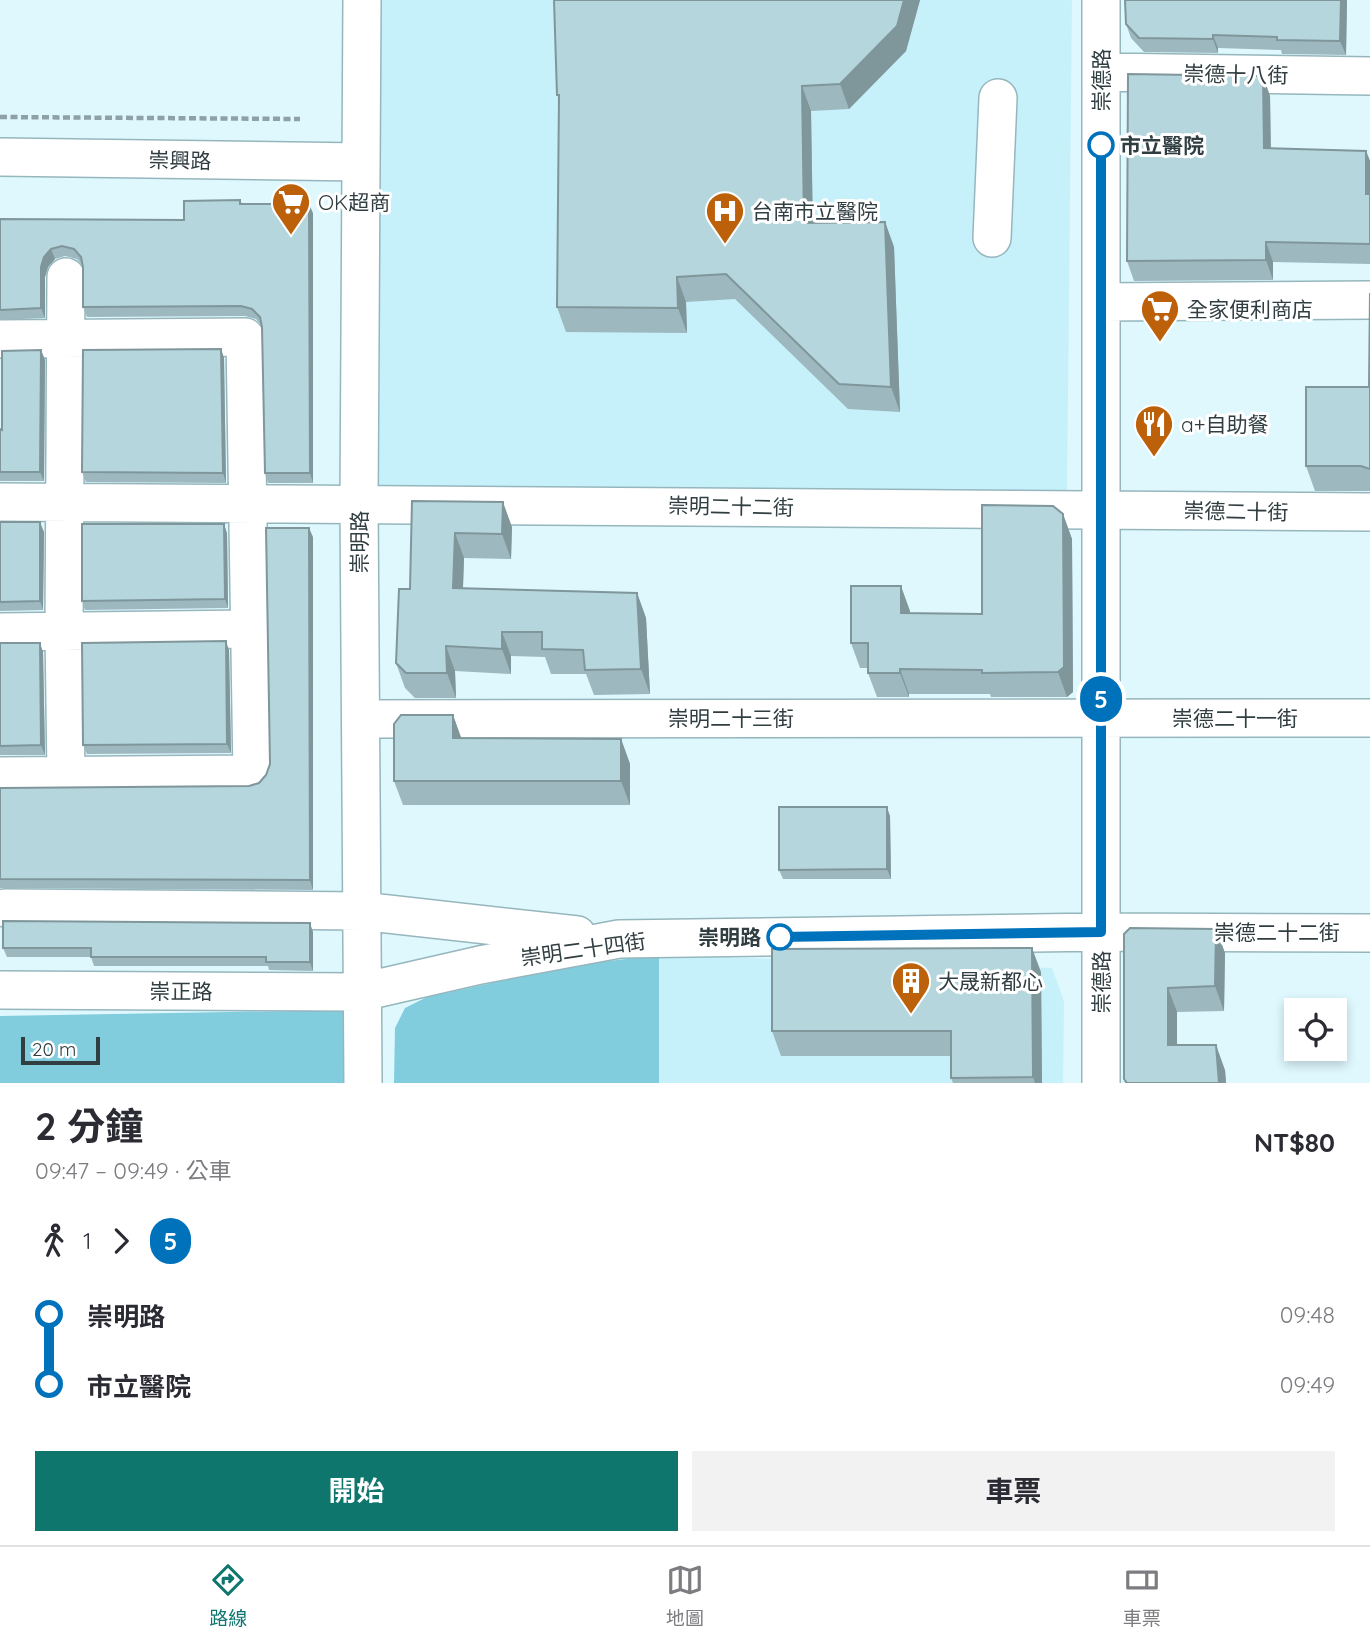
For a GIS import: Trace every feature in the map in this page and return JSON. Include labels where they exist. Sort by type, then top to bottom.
[{"type":"street","name":"崇明路","points":[[362,0],[359,503],[363,1083]]},
{"type":"street","name":"崇德路","points":[[1101,0],[1101,1083]]},
{"type":"street","name":"崇德十八街","points":[[1102,72],[1370,76]]},
{"type":"street","points":[[992,238],[998,98]]},
{"type":"street","name":"崇興路","points":[[0,157],[361,162]]},
{"type":"street","points":[[66,277],[66,775]]},
{"type":"street","points":[[1101,302],[1370,300]]},
{"type":"street","points":[[0,776],[252,774],[245,337],[1,339]]},
{"type":"street","name":"崇明二十二街","points":[[0,502],[1102,510]]},
{"type":"street","name":"崇德二十街","points":[[1102,510],[1370,512]]},
{"type":"street","points":[[0,632],[250,629]]},
{"type":"street","name":"崇明二十三街","points":[[361,719],[1101,718]]},
{"type":"street","name":"崇德二十一街","points":[[1101,718],[1370,718]]},
{"type":"street","points":[[5,908],[361,911],[620,939]]},
{"type":"street","name":"崇德二十二街","points":[[1101,932],[1370,933]]},
{"type":"street","name":"崇明二十四街","points":[[362,992],[480,964],[620,939],[1101,932]]},
{"type":"street","name":"崇正路","points":[[0,990],[362,992]]},
{"type":"path","points":[[0,117],[300,119]]},
{"type":"shaded area","name":"台南市立醫院","points":[[381,0],[1072,0],[1067,495],[379,489]]},
{"type":"shaded area","points":[[659,955],[1052,968],[1064,1001],[1063,1083],[659,1083]]},
{"type":"shaded area","points":[[659,955],[659,1083],[394,1083],[395,1028],[405,1008],[427,997],[575,965]]},
{"type":"shaded area","points":[[349,1010],[351,1083],[0,1083],[0,1016]]},
{"type":"building","points":[[554,0],[904,0],[897,26],[840,84],[802,86],[804,223],[885,222],[891,387],[839,384],[726,274],[677,277],[678,308],[557,307],[559,95]]},
{"type":"building","points":[[1125,0],[1341,0],[1340,41],[1213,35],[1213,39],[1139,38],[1126,24]]},
{"type":"building","points":[[1128,74],[1263,76],[1264,148],[1366,151],[1366,194],[1370,194],[1370,244],[1266,242],[1266,260],[1127,261]]},
{"type":"building","points":[[240,200],[240,204],[309,204],[310,473],[265,473],[262,327],[260,317],[252,309],[241,306],[83,307],[81,257],[74,249],[62,246],[51,249],[44,257],[41,267],[41,308],[0,310],[0,219],[184,220],[184,201]]},
{"type":"building","points":[[1370,293],[1370,469],[1361,466],[1306,466],[1306,387],[1369,387]]},
{"type":"building","points":[[221,349],[223,473],[82,472],[83,350]]},
{"type":"building","points":[[41,350],[40,472],[0,472],[2,351]]},
{"type":"building","points":[[412,501],[503,502],[502,534],[455,533],[453,588],[637,593],[641,669],[585,670],[583,650],[542,649],[542,632],[502,632],[502,649],[446,646],[447,673],[406,673],[396,663],[399,589],[410,589]]},
{"type":"building","points":[[982,505],[1053,506],[1063,514],[1064,667],[1058,672],[982,673],[982,670],[900,669],[900,673],[868,673],[868,643],[851,643],[851,586],[901,586],[901,613],[982,614]]},
{"type":"building","points":[[0,522],[40,522],[40,601],[0,602]]},
{"type":"building","points":[[82,524],[224,524],[225,599],[82,601]]},
{"type":"building","points":[[266,528],[309,528],[310,880],[0,879],[0,788],[249,786],[259,783],[266,775],[270,764]]},
{"type":"building","points":[[226,641],[227,744],[83,745],[82,643]]},
{"type":"building","points":[[0,643],[40,643],[41,745],[0,746]]},
{"type":"building","points":[[401,715],[453,715],[453,738],[621,739],[621,781],[394,781],[394,724]]},
{"type":"building","points":[[779,807],[887,807],[887,869],[779,870]]},
{"type":"building","points":[[3,921],[310,923],[310,962],[266,962],[266,957],[91,957],[91,948],[3,948]]},
{"type":"building","points":[[1130,928],[1216,929],[1215,986],[1168,988],[1168,1045],[1216,1045],[1219,1083],[1127,1083],[1124,1079],[1124,934]]},
{"type":"building","name":"大晟新都心","points":[[1032,948],[1033,1077],[951,1078],[951,1031],[772,1031],[772,949]]},
{"type":"bus line","name":"5","points":[[780,937],[1101,932],[1101,145]]},
{"type":"place","name":"市立醫院","points":[[1101,145]]},
{"type":"place","name":"OK超商","points":[[291,236]]},
{"type":"place","name":"台南市立醫院","points":[[725,245]]},
{"type":"place","name":"全家便利商店","points":[[1160,343]]},
{"type":"place","name":"a+自助餐","points":[[1154,458]]},
{"type":"place","name":"崇明路","points":[[780,937]]},
{"type":"place","name":"大晟新都心","points":[[911,1015]]}]
